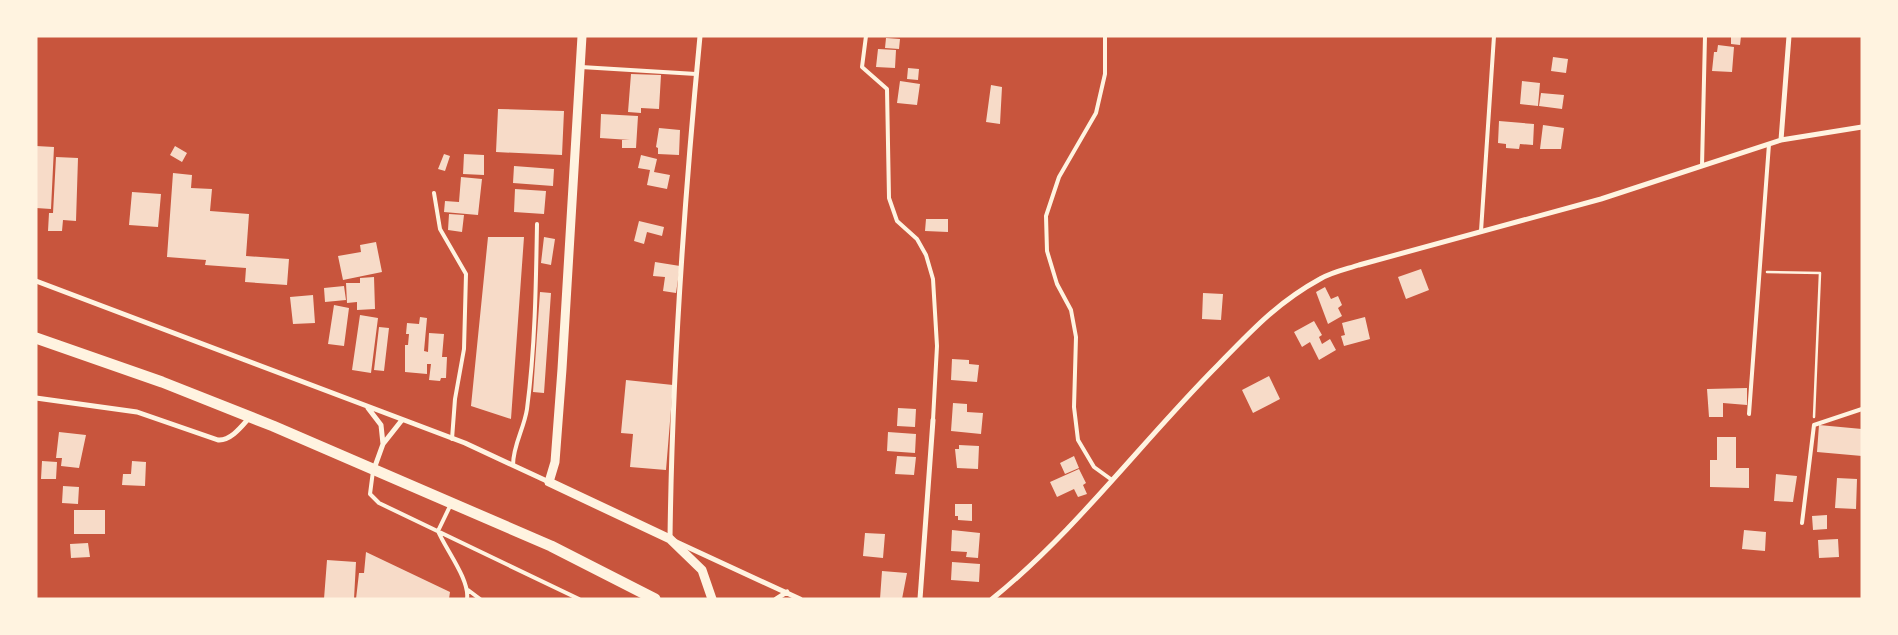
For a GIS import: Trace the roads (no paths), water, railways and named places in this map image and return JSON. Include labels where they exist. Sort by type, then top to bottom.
[{"type":"main road","points":[[36,338],[162,382],[374,469],[551,546],[655,599]]},
{"type":"street","points":[[549,482],[555,462],[582,36]]},
{"type":"street","points":[[700,36],[679,315],[670,539],[702,570],[712,599]]},
{"type":"street","points":[[1781,140],[1789,36]]},
{"type":"street","points":[[992,599],[1025,572],[1112,480],[1180,402],[1274,308],[1322,278],[1359,265],[1601,199],[1781,140],[1862,127]]},
{"type":"street","points":[[36,280],[452,439],[513,465],[800,599]]},
{"type":"street","points":[[36,398],[137,412],[214,440],[222,440],[234,434],[250,417]]},
{"type":"street","points":[[368,407],[381,425],[383,444]]},
{"type":"street","points":[[374,469],[383,444],[402,420]]},
{"type":"street","points":[[920,599],[933,420]]},
{"type":"street","points":[[776,599],[788,592]]},
{"type":"lane","points":[[866,36],[862,67],[887,89],[889,198],[897,221],[917,239],[926,255],[933,279],[937,346],[933,420]]},
{"type":"lane","points":[[1105,36],[1105,74],[1096,114],[1059,177],[1046,216],[1047,251],[1057,284],[1071,310],[1076,337],[1074,407],[1078,440],[1094,466],[1112,480]]},
{"type":"lane","points":[[1482,232],[1494,36]]},
{"type":"lane","points":[[1702,166],[1705,36]]},
{"type":"lane","points":[[579,67],[696,74]]},
{"type":"lane","points":[[1749,414],[1758,272],[1769,144]]},
{"type":"lane","points":[[434,193],[440,230],[466,274],[464,349],[455,399],[452,439]]},
{"type":"lane","points":[[513,465],[513,449],[526,411],[535,312],[537,224]]},
{"type":"lane","points":[[1802,523],[1814,425],[1862,410]]},
{"type":"lane","points":[[374,469],[370,494],[378,503],[579,599]]},
{"type":"lane","points":[[452,502],[438,531],[444,548],[468,590],[480,599]]},
{"type":"lane","points":[[467,599],[468,590]]},
{"type":"lane","points":[[568,599],[574,596]]}]
